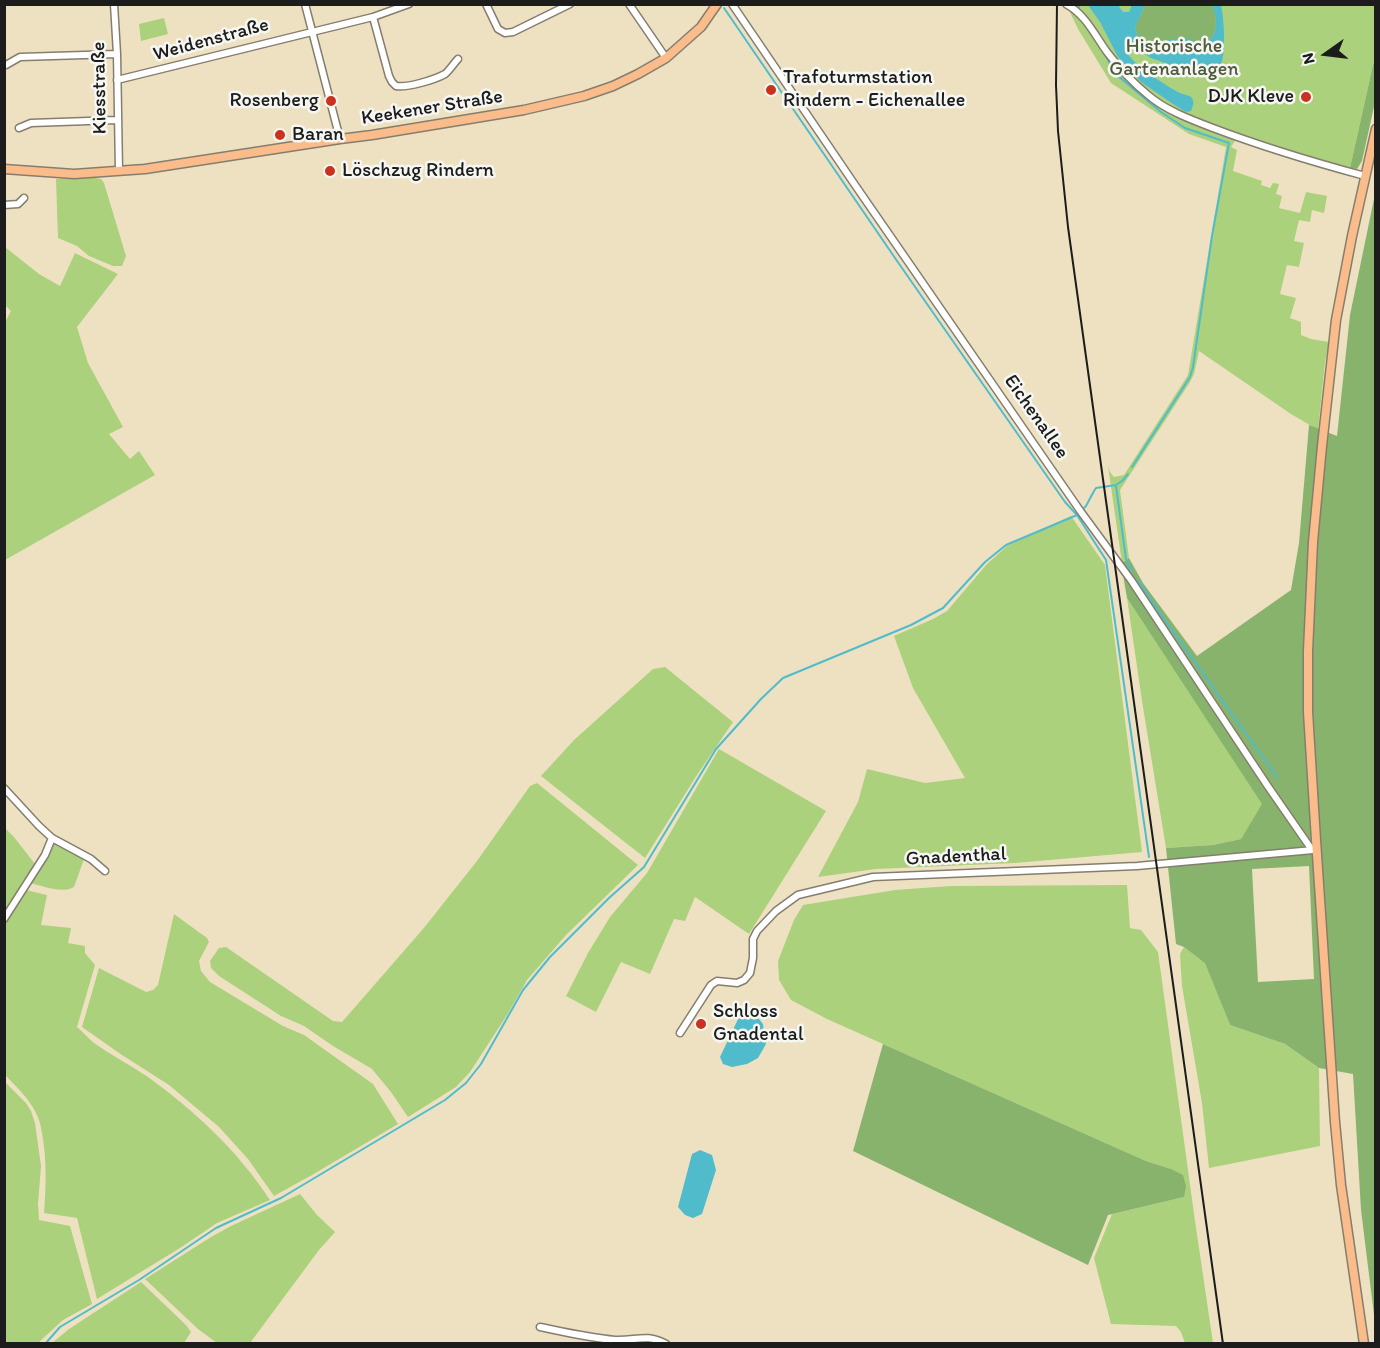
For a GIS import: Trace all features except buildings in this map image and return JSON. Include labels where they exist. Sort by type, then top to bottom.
[{"type":"main road","name":"Keekener Straße","points":[[4,170],[74,174],[180,164],[372,135],[553,104],[613,86],[666,58],[700,27],[717,4]]},
{"type":"main road","points":[[1364,1344],[1340,1175],[1314,850],[1307,680],[1313,542],[1336,320],[1376,129]]},
{"type":"street","name":"Kiesstraße","points":[[114,4],[119,171]]},
{"type":"street","points":[[305,4],[340,139]]},
{"type":"street","name":"Weidenstraße","points":[[117,80],[373,17],[409,4]]},
{"type":"street","points":[[486,4],[498,28],[505,33],[513,32],[570,4]]},
{"type":"street","points":[[629,4],[666,58]]},
{"type":"street","name":"Eichenallee","points":[[732,4],[1077,506],[1131,580],[1267,785],[1314,850]]},
{"type":"street","points":[[1066,4],[1083,16],[1122,72],[1150,97],[1185,117],[1241,139],[1365,176]]},
{"type":"street","points":[[373,17],[389,76],[396,86],[407,86],[446,73],[458,59]]},
{"type":"street","points":[[6,65],[20,57],[117,54]]},
{"type":"street","points":[[19,128],[32,123],[117,120]]},
{"type":"street","points":[[4,205],[18,204],[24,198]]},
{"type":"street","points":[[4,788],[52,838],[91,859],[105,871]]},
{"type":"street","points":[[4,919],[45,855],[52,838]]},
{"type":"street","name":"Gnadenthal","points":[[681,1033],[711,985],[717,981],[737,983],[744,980],[750,973],[756,930],[776,911],[798,896],[873,877],[1137,866],[1314,850]]},
{"type":"street","points":[[540,1327],[600,1339],[655,1338],[666,1344]]},
{"type":"green space","name":"Historische Gartenanlagen","points":[[1064,4],[1375,5],[1375,56],[1350,168],[1238,136],[1231,147],[1237,150],[1233,171],[1262,181],[1261,185],[1270,188],[1273,183],[1279,184],[1276,194],[1282,196],[1279,208],[1300,213],[1306,192],[1327,196],[1324,213],[1312,210],[1310,222],[1299,220],[1294,241],[1304,243],[1299,267],[1287,265],[1280,294],[1296,298],[1290,318],[1301,322],[1301,335],[1329,342],[1318,430],[1199,351],[1190,382],[1120,490],[1129,558],[1122,563],[1108,466],[1114,477],[1124,475],[1188,375],[1226,147],[1189,134],[1111,83]]},
{"type":"green space","points":[[1145,5],[1212,5],[1216,21],[1213,36],[1206,45],[1165,40],[1150,43],[1138,37],[1135,28]]},
{"type":"green space","points":[[164,18],[168,34],[141,41],[139,24]]},
{"type":"green space","points":[[1375,56],[1375,102],[1362,161],[1357,169],[1350,168]]},
{"type":"green space","points":[[92,177],[101,179],[104,183],[126,256],[122,266],[113,266],[89,256],[77,246],[58,238],[56,179]]},
{"type":"green space","points":[[1375,194],[1375,1323],[1361,1210],[1353,1074],[1319,1068],[1285,1044],[1230,1025],[1205,963],[1184,947],[1176,944],[1166,848],[1213,845],[1241,839],[1262,804],[1127,598],[1122,563],[1129,558],[1143,583],[1197,656],[1291,590],[1299,543],[1309,425],[1337,436],[1350,315]],"holes":[[[1309,866],[1314,979],[1258,982],[1252,869]]]},
{"type":"green space","points":[[5,247],[39,274],[60,286],[75,253],[118,274],[77,327],[88,363],[123,427],[109,434],[130,459],[139,451],[155,475],[5,560],[4,324],[11,311],[5,305]]},
{"type":"green space","points":[[1071,516],[1105,565],[1142,852],[1015,863],[876,869],[818,877],[858,802],[867,769],[925,783],[965,778],[913,688],[894,636],[947,611],[987,564],[1007,546]]},
{"type":"green space","points":[[1127,598],[1263,804],[1241,839],[1213,845],[1166,848]]},
{"type":"green space","points":[[665,667],[733,722],[645,858],[541,776],[574,740],[653,669]]},
{"type":"green space","points":[[719,749],[826,811],[749,934],[695,897],[685,921],[674,919],[650,974],[621,962],[596,1012],[566,996],[610,917],[647,873]]},
{"type":"green space","points":[[537,783],[638,865],[566,935],[527,980],[470,1072],[456,1087],[408,1117],[372,1069],[304,1026],[281,1016],[219,976],[211,968],[210,961],[219,948],[226,947],[333,1021],[342,1022],[423,929],[477,861],[530,786]]},
{"type":"green space","points":[[5,828],[35,864],[5,917]]},
{"type":"green space","points":[[52,843],[84,859],[74,887],[58,890],[30,883]]},
{"type":"green space","points":[[1127,885],[1130,928],[1141,930],[1158,952],[1213,1343],[1185,1343],[1176,1326],[1111,1324],[1094,1258],[1112,1214],[1184,1197],[1171,1169],[1146,1161],[827,1019],[791,1000],[779,980],[778,961],[794,920],[803,905],[895,890],[951,886]]},
{"type":"green space","points":[[26,890],[47,895],[41,925],[71,928],[68,943],[85,946],[85,953],[95,965],[77,1027],[94,1043],[148,1077],[199,1118],[244,1165],[270,1200],[217,1223],[97,1299],[77,1218],[44,1213],[46,1183],[44,1143],[40,1122],[27,1099],[5,1075],[5,925]]},
{"type":"green space","points":[[174,914],[207,938],[209,942],[199,961],[201,971],[210,982],[283,1026],[304,1035],[373,1084],[398,1124],[274,1196],[248,1159],[219,1127],[169,1085],[82,1027],[99,968],[146,992],[158,985]]},
{"type":"green space","points":[[1184,947],[1205,962],[1230,1025],[1285,1044],[1319,1068],[1320,1146],[1209,1168],[1202,1103],[1182,986],[1180,954]]},
{"type":"green space","points":[[883,1044],[1146,1161],[1183,1175],[1186,1186],[1184,1197],[1108,1215],[1088,1265],[853,1151]]},
{"type":"green space","points":[[4,1081],[26,1103],[35,1123],[41,1166],[39,1220],[70,1226],[92,1304],[63,1320],[38,1343],[5,1343]]},
{"type":"green space","points":[[300,1194],[335,1232],[250,1343],[217,1343],[198,1329],[145,1279],[231,1226]]},
{"type":"green space","points":[[141,1282],[191,1332],[184,1343],[52,1343],[69,1329]]},
{"type":"water","points":[[1088,5],[1118,5],[1123,12],[1129,12],[1132,5],[1145,5],[1135,28],[1138,37],[1150,43],[1184,38],[1198,42],[1200,45],[1206,45],[1213,36],[1216,26],[1212,5],[1221,5],[1224,35],[1223,59],[1211,75],[1199,75],[1151,58],[1131,45],[1127,49],[1131,58],[1143,69],[1179,93],[1191,97],[1193,105],[1191,111],[1186,112],[1141,82],[1118,57],[1100,22]]},
{"type":"water","points":[[748,1013],[755,1014],[763,1024],[766,1044],[758,1058],[747,1064],[732,1067],[723,1064],[720,1057],[739,1017]]},
{"type":"water","points":[[700,1150],[712,1155],[716,1170],[702,1214],[693,1218],[685,1215],[678,1207],[692,1154]]},
{"type":"waterway","points":[[724,8],[1106,560],[1149,857]]},
{"type":"waterway","points":[[1104,52],[1118,76],[1161,112],[1185,128],[1229,143],[1212,236],[1193,367],[1190,377],[1132,467]]},
{"type":"waterway","points":[[45,1344],[60,1327],[139,1280],[216,1228],[281,1198],[445,1100],[466,1083],[481,1064],[523,990],[550,957],[609,898],[644,867],[716,749],[783,678],[911,625],[943,608],[985,562],[1006,545],[1077,515],[1086,506],[1096,488],[1116,485],[1128,474]]},
{"type":"waterway","points":[[1116,486],[1126,559],[1132,571]]},
{"type":"waterway","points":[[1138,580],[1277,777]]},
{"type":"railway","points":[[1057,4],[1058,131],[1068,227],[1223,1344]]},
{"type":"place","name":"Trafoturmstation Rindern - Eichenallee","points":[[771,90]]},
{"type":"place","name":"DJK Kleve","points":[[1306,97]]},
{"type":"place","name":"Rosenberg","points":[[331,101]]},
{"type":"place","name":"Baran","points":[[280,135]]},
{"type":"place","name":"Löschzug Rindern","points":[[330,171]]},
{"type":"place","name":"Schloss Gnadental","points":[[701,1024]]}]
